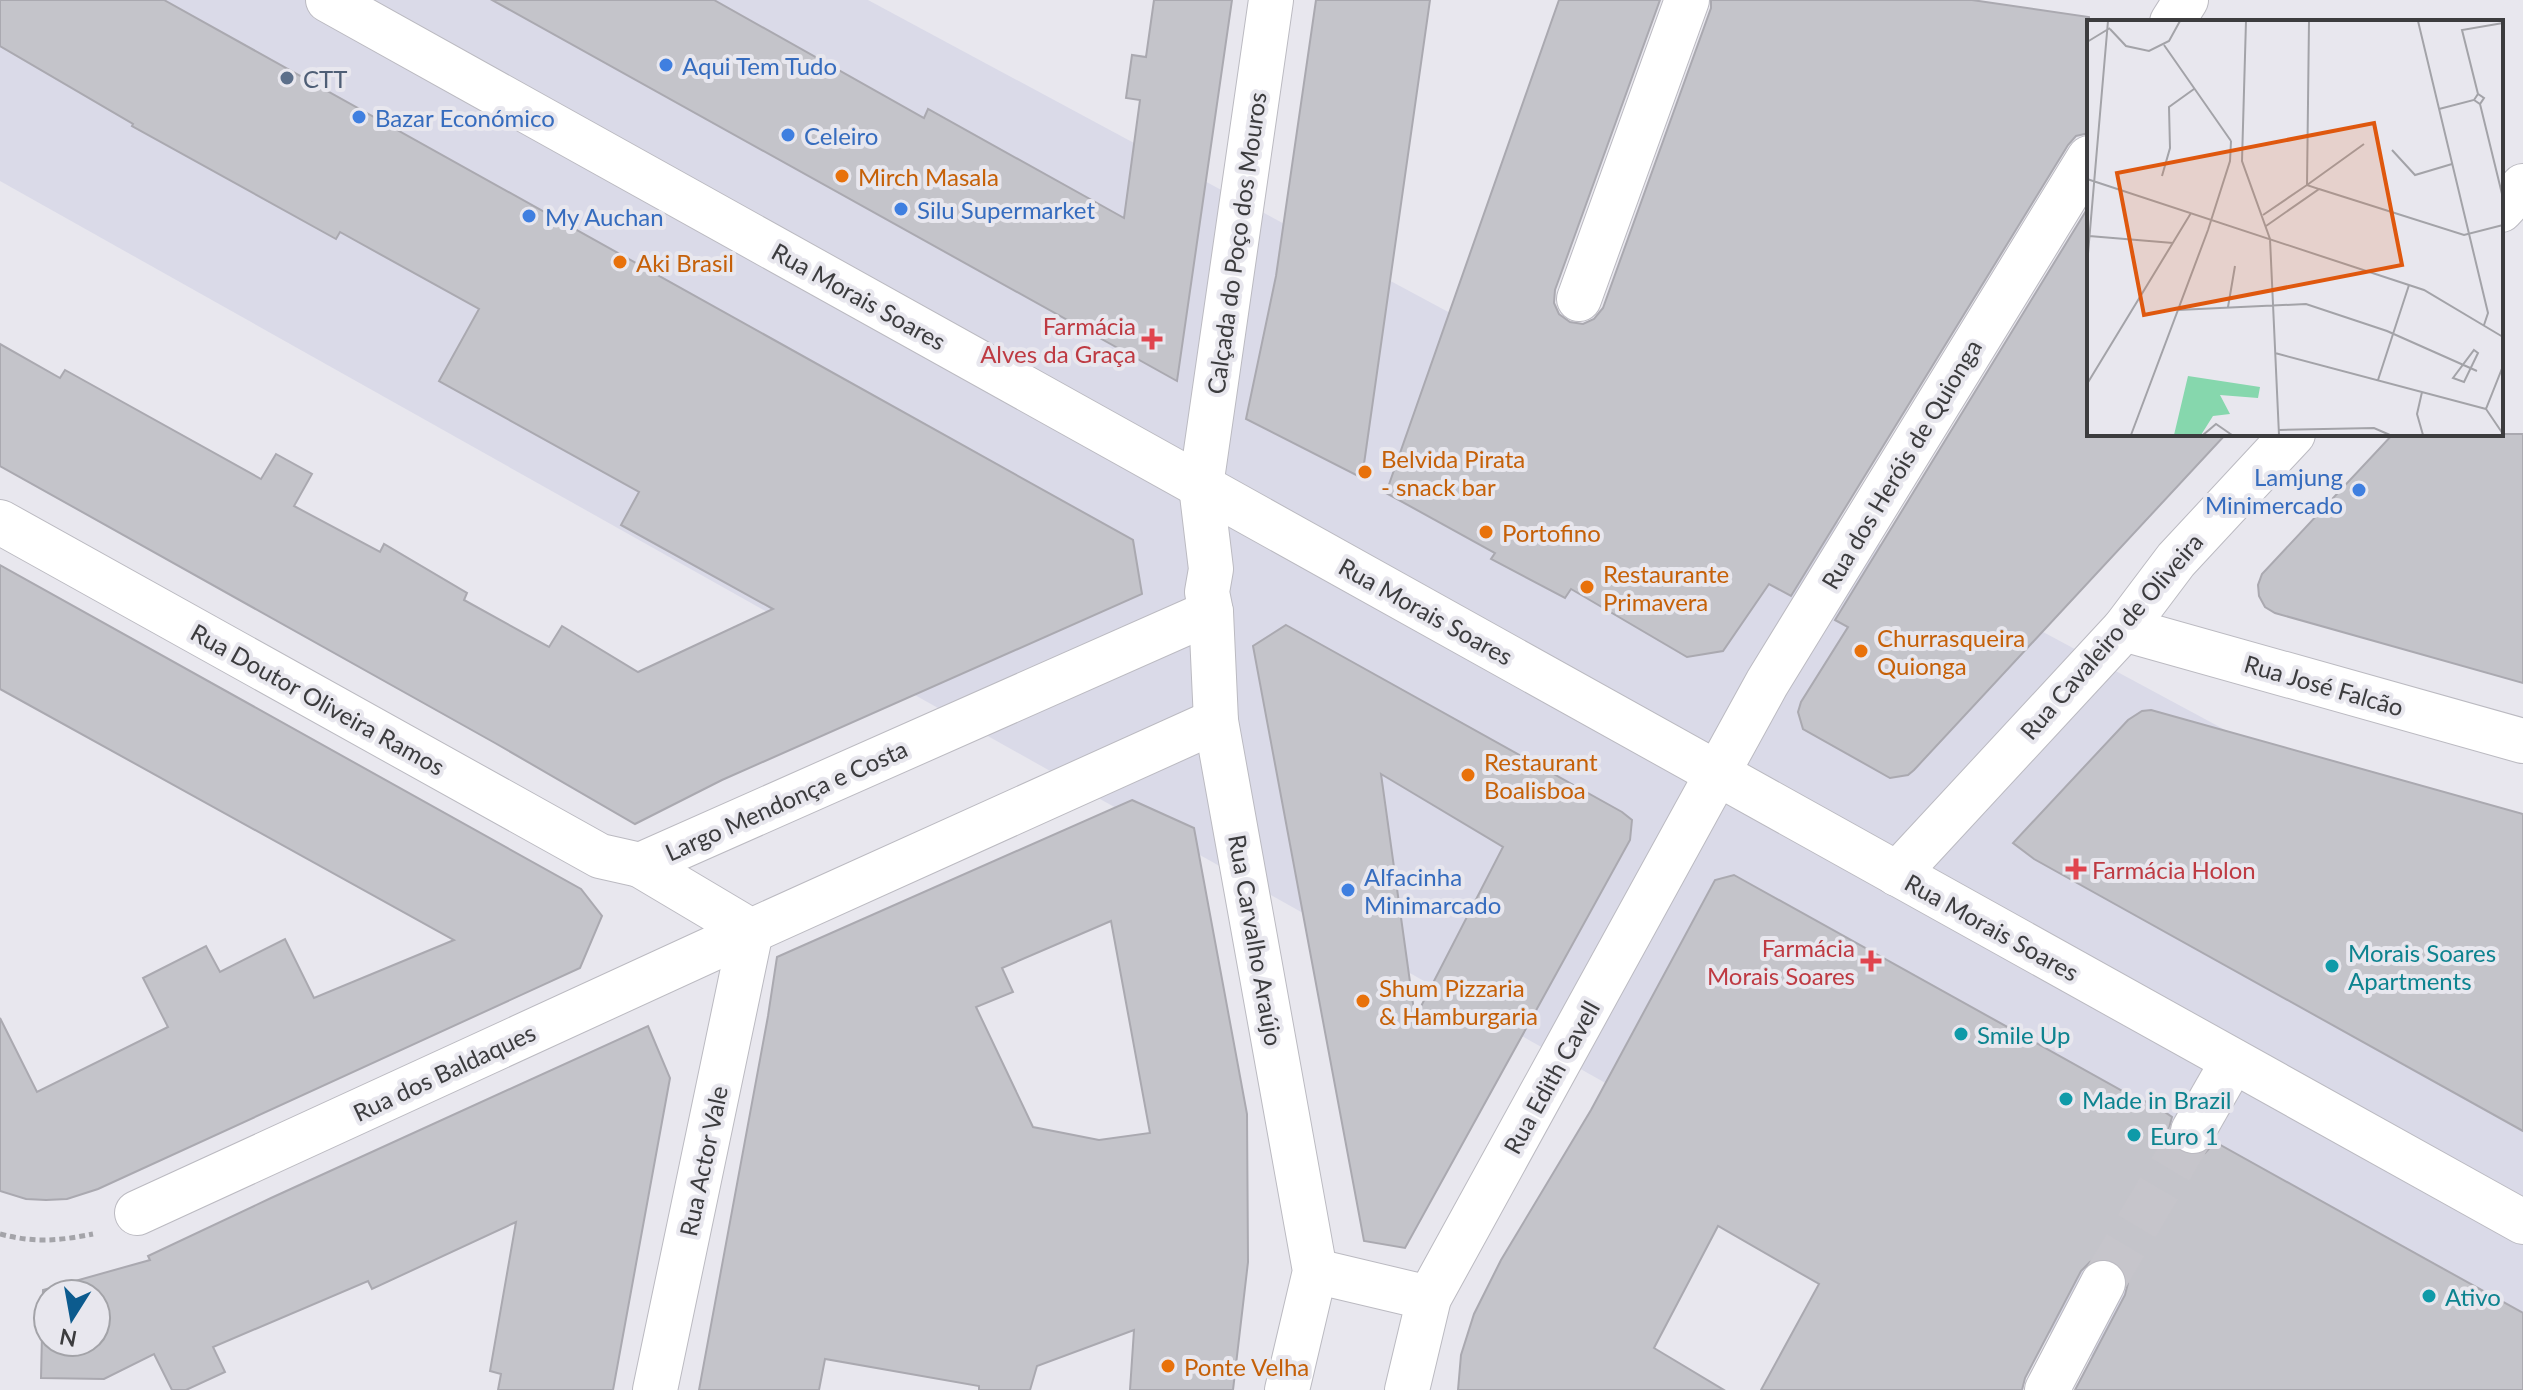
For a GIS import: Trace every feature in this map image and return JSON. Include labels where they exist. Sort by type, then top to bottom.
[{"type":"street","name":"Rua Morais Soares","points":[[328,0],[2523,1222]]},
{"type":"street","name":"Calçada do Poço dos Mouros","points":[[1201,486],[1271,0]]},
{"type":"street","points":[[1579,299],[1687,0]]},
{"type":"street","points":[[2173,20],[2186,0]]},
{"type":"street","name":"Rua dos Heróis de Quionga","points":[[1718,774],[1767,683],[2087,161]]},
{"type":"street","points":[[2503,208],[2523,186]]},
{"type":"street","name":"Rua Cavaleiro de Oliveira","points":[[1897,874],[2124,629],[2176,560],[2291,436]]},
{"type":"street","name":"Rua Carvalho Araújo","points":[[1201,486],[1211,569],[1207,592],[1211,612],[1216,721],[1315,1271],[1287,1390]]},
{"type":"street","name":"Rua Doutor Oliveira Ramos","points":[[0,522],[600,856],[640,865]]},
{"type":"street","name":"Largo Mendonça e Costa","points":[[640,865],[1211,612]]},
{"type":"street","name":"Rua José Falcão","points":[[2124,629],[2523,741]]},
{"type":"street","points":[[751,931],[1216,721]]},
{"type":"street","name":"Rua Edith Cavell","points":[[1407,1390],[1429,1298],[1718,774]]},
{"type":"street","name":"Largo Mendonça e Costa","points":[[640,865],[751,931]]},
{"type":"street","name":"Rua dos Baldaques","points":[[137,1213],[751,931]]},
{"type":"street","name":"Rua Actor Vale","points":[[655,1390],[751,931]]},
{"type":"street","points":[[2193,1131],[2233,1061]]},
{"type":"street","points":[[1315,1271],[1429,1298]]},
{"type":"street","points":[[2047,1390],[2103,1283]]},
{"type":"path","points":[[0,1234],[46,1242],[87,1235]]},
{"type":"shaded area","points":[[0,0],[868,0],[2523,890],[2523,1390],[2152,1390],[0,181]]},
{"type":"building","points":[[0,0],[164,0],[1133,540],[1142,594],[722,780],[635,824],[0,466],[0,344],[60,378],[65,370],[261,479],[276,454],[312,474],[294,506],[380,552],[384,544],[467,593],[464,600],[549,647],[562,626],[638,672],[773,609],[621,525],[639,492],[439,381],[479,309],[340,232],[336,239],[132,126],[0,46]]},
{"type":"building","points":[[492,0],[714,0],[924,118],[928,109],[1124,218],[1140,100],[1126,98],[1132,55],[1146,57],[1154,0],[1232,0],[1177,381]]},
{"type":"building","points":[[1316,0],[1430,0],[1362,478],[1246,419],[1276,276]]},
{"type":"building","points":[[1559,0],[1660,0],[1555,290],[1554,303],[1559,314],[1570,322],[1583,324],[1594,319],[1603,308],[1711,8],[1711,0],[1972,0],[2089,17],[2087,133],[2076,136],[2068,145],[1791,596],[1769,584],[1723,651],[1687,657],[1571,589],[1565,598],[1491,559],[1495,553],[1386,493]]},
{"type":"building","points":[[2087,209],[2087,436],[2224,436],[1908,775],[1890,778],[1803,729],[1798,712],[1801,702],[1848,627],[1835,620]]},
{"type":"building","points":[[2523,434],[2523,683],[2275,613],[2265,607],[2259,596],[2258,585],[2262,574],[2391,436]]},
{"type":"building","points":[[0,565],[581,889],[602,916],[580,968],[98,1189],[67,1199],[46,1200],[26,1199],[0,1191],[0,1018],[37,1092],[168,1027],[143,978],[206,946],[220,972],[285,939],[314,998],[454,940],[0,689]]},
{"type":"building","points":[[1286,625],[1632,820],[1630,840],[1405,1248],[1364,1241],[1253,646]],"holes":[[[1381,774],[1503,847],[1415,1018]]]},
{"type":"building","points":[[2151,710],[2523,814],[2523,1131],[2034,859],[2013,843],[2128,720],[2142,711]]},
{"type":"building","points":[[1132,800],[1194,828],[1247,1114],[1248,1262],[1233,1390],[1130,1390],[1134,1330],[1037,1366],[1030,1390],[979,1390],[979,1386],[825,1359],[819,1390],[699,1390],[777,957]],"holes":[[[1111,921],[1150,1133],[1099,1140],[1033,1127],[976,1007],[1013,992],[1002,968]]]},
{"type":"building","points":[[1734,875],[2128,1094],[2156,1106],[2172,1117],[2168,1132],[2172,1144],[2181,1153],[2194,1156],[2205,1153],[2215,1142],[2523,1313],[2523,1390],[2075,1390],[2125,1295],[2128,1283],[2124,1269],[2115,1261],[2103,1258],[2090,1262],[2081,1271],[2025,1378],[2022,1390],[1761,1390],[1819,1284],[1718,1226],[1654,1348],[1724,1390],[1458,1390],[1461,1355],[1474,1314],[1501,1260],[1591,1110],[1715,880]]},
{"type":"building","points":[[648,1026],[670,1078],[613,1390],[498,1390],[501,1374],[490,1371],[516,1222],[372,1289],[368,1281],[213,1347],[225,1372],[186,1390],[172,1390],[154,1354],[104,1379],[41,1378],[41,1358],[112,1358],[112,1278],[86,1278],[150,1260],[148,1256]]},
{"type":"tunnel","points":[[2103,1283],[2193,1131]]},
{"type":"place","name":"Aqui Tem Tudo","points":[[666,65]]},
{"type":"place","name":"CTT","points":[[287,78]]},
{"type":"place","name":"Bazar Económico","points":[[359,117]]},
{"type":"place","name":"Celeiro","points":[[788,135]]},
{"type":"place","name":"Mirch Masala","points":[[842,176]]},
{"type":"place","name":"Silu Supermarket","points":[[901,209]]},
{"type":"place","name":"My Auchan","points":[[529,216]]},
{"type":"place","name":"Aki Brasil","points":[[620,262]]},
{"type":"place","name":"Farmácia Alves da Graça","points":[[1152,339]]},
{"type":"place","name":"Belvida Pirata - snack bar","points":[[1365,472]]},
{"type":"place","name":"Lamjung Minimercado","points":[[2359,490]]},
{"type":"place","name":"Portofino","points":[[1486,532]]},
{"type":"place","name":"Restaurante Primavera","points":[[1587,587]]},
{"type":"place","name":"Churrasqueira Quionga","points":[[1861,651]]},
{"type":"place","name":"Restaurant Boalisboa","points":[[1468,775]]},
{"type":"place","name":"Farmácia Holon","points":[[2076,869]]},
{"type":"place","name":"Alfacinha Minimarcado","points":[[1348,890]]},
{"type":"place","name":"Farmácia Morais Soares","points":[[1871,961]]},
{"type":"place","name":"Morais Soares Apartments","points":[[2332,966]]},
{"type":"place","name":"Shum Pizzaria & Hamburgaria","points":[[1363,1001]]},
{"type":"place","name":"Smile Up","points":[[1961,1034]]},
{"type":"place","name":"Made in Brazil","points":[[2066,1099]]},
{"type":"place","name":"Euro 1","points":[[2134,1135]]},
{"type":"place","name":"Ativo","points":[[2429,1296]]},
{"type":"place","name":"Ponte Velha","points":[[1168,1366]]}]
